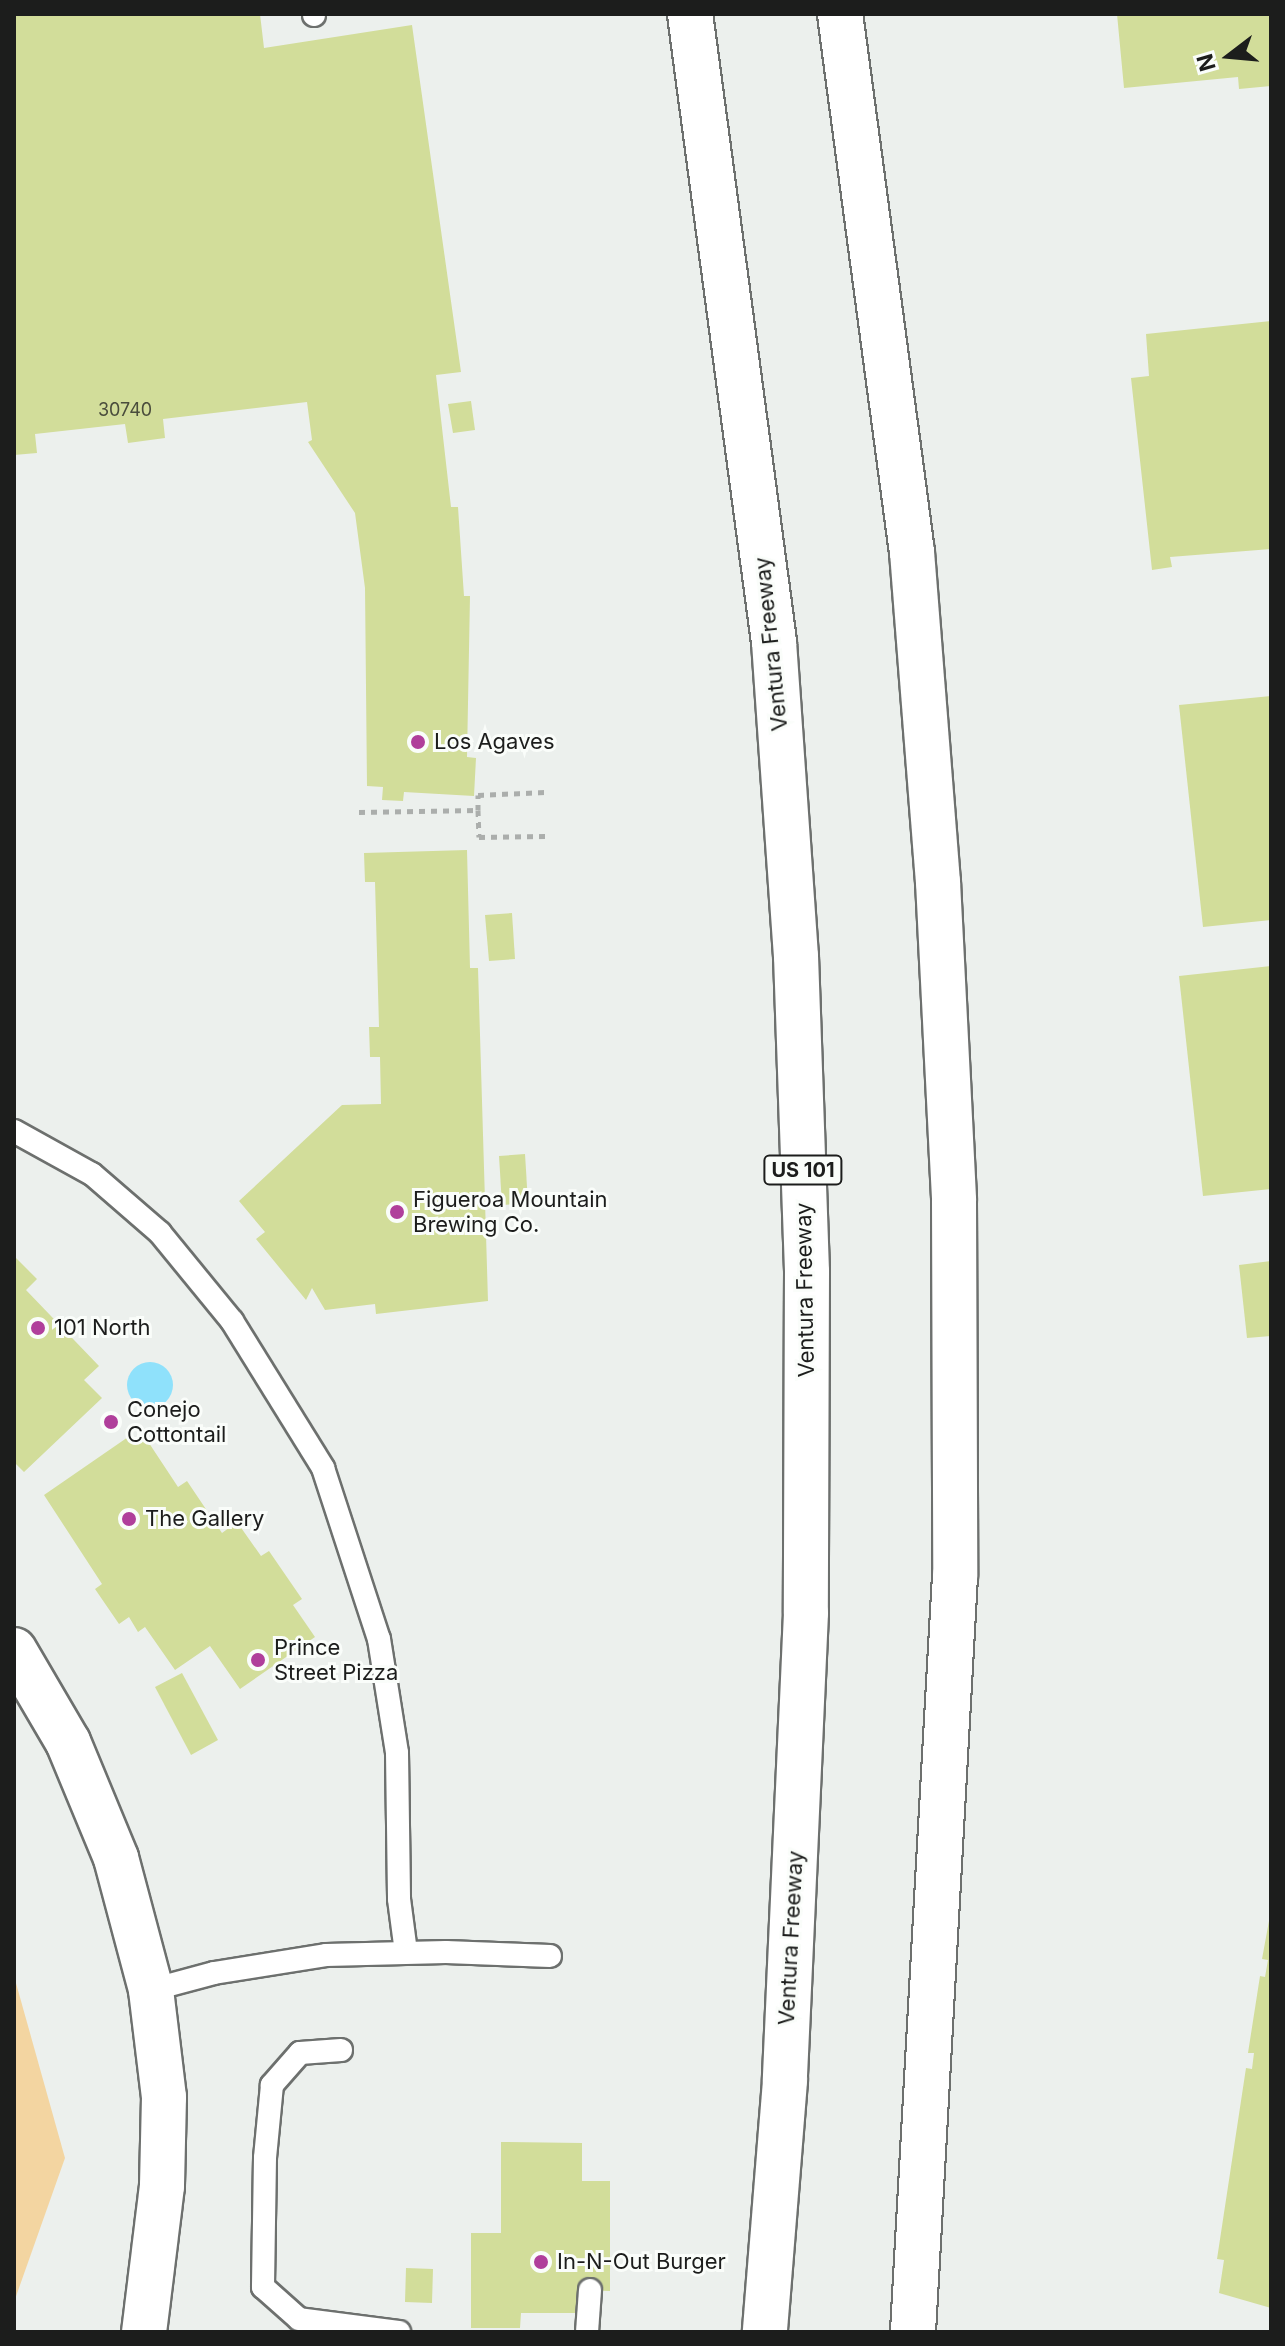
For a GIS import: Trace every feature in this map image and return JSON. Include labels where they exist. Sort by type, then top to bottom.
[{"type":"main road","name":"Ventura Freeway","points":[[690,14],[774,642],[796,956],[807,1272],[806,1613],[785,2081],[765,2332]]},
{"type":"main road","points":[[840,14],[912,552],[938,882],[954,1201],[955,1576],[913,2332]]},
{"type":"main road","points":[[14,1650],[68,1742],[116,1858],[151,1990],[164,2112],[162,2186],[144,2332]]},
{"type":"lane","points":[[14,1131],[92,1174],[160,1233],[232,1321],[323,1468],[379,1639],[397,1753],[406,1952]]},
{"type":"lane","points":[[151,1990],[214,1973],[326,1955],[406,1952],[550,1956]]},
{"type":"lane","points":[[341,2050],[300,2053],[272,2085],[265,2158],[263,2287],[299,2319],[399,2332]]},
{"type":"lane","points":[[587,2332],[590,2290]]},
{"type":"path","points":[[545,792],[478,795],[478,810],[479,837],[546,836]]},
{"type":"path","points":[[359,812],[478,810]]},
{"type":"shaded area","points":[[14,1976],[65,2158],[14,2302]]},
{"type":"water","points":[[150,1362],[166,1369],[173,1385],[166,1401],[150,1408],[134,1401],[127,1385],[134,1369]]},
{"type":"building","points":[[14,14],[260,14],[264,48],[412,25],[461,372],[436,375],[451,507],[458,507],[464,596],[470,596],[467,757],[476,758],[474,796],[404,792],[403,801],[382,800],[383,787],[367,786],[365,588],[355,513],[308,442],[312,440],[307,402],[163,419],[165,438],[128,443],[125,424],[35,434],[37,453],[14,455]]},
{"type":"building","points":[[1117,14],[1271,14],[1271,86],[1239,89],[1238,77],[1124,88]]},
{"type":"building","points":[[1271,321],[1271,549],[1170,557],[1172,567],[1152,570],[1131,378],[1149,376],[1146,334]]},
{"type":"building","points":[[471,401],[475,430],[453,433],[448,404]]},
{"type":"building","points":[[1271,696],[1271,920],[1203,927],[1179,705]]},
{"type":"building","points":[[467,850],[470,968],[478,968],[488,1301],[376,1314],[375,1304],[325,1310],[312,1288],[306,1300],[256,1239],[265,1232],[239,1201],[342,1105],[381,1104],[380,1057],[370,1057],[369,1027],[379,1027],[375,882],[365,882],[364,853]]},
{"type":"building","points":[[512,913],[515,959],[489,961],[485,915]]},
{"type":"building","points":[[1271,966],[1271,1189],[1203,1196],[1179,976]]},
{"type":"building","points":[[525,1154],[528,1203],[502,1205],[499,1156]]},
{"type":"building","name":"101 North","points":[[14,1256],[37,1279],[26,1290],[99,1366],[84,1380],[102,1398],[24,1472],[14,1462]]},
{"type":"building","points":[[1271,1261],[1271,1336],[1247,1338],[1239,1265]]},
{"type":"building","points":[[131,1435],[137,1443],[145,1437],[178,1487],[187,1481],[222,1533],[237,1522],[261,1556],[269,1551],[302,1599],[293,1605],[315,1637],[240,1689],[210,1646],[175,1670],[145,1627],[138,1632],[129,1617],[119,1624],[95,1589],[102,1584],[44,1495]]},
{"type":"building","points":[[182,1673],[218,1740],[191,1755],[155,1687]]},
{"type":"building","points":[[1271,1910],[1271,2308],[1219,2293],[1224,2260],[1217,2259],[1246,2068],[1252,2069],[1254,2053],[1248,2053],[1260,1976],[1265,1977],[1268,1960],[1262,1959]]},
{"type":"building","name":"In-N-Out Burger","points":[[501,2142],[582,2143],[582,2181],[610,2181],[610,2291],[579,2290],[579,2313],[521,2313],[520,2328],[471,2328],[471,2233],[501,2233]]},
{"type":"building","points":[[406,2268],[433,2269],[432,2303],[405,2302]]},
{"type":"place","name":"Los Agaves","points":[[418,742]]},
{"type":"place","name":"Figueroa Mountain Brewing Co.","points":[[397,1212]]},
{"type":"place","name":"101 North","points":[[38,1328]]},
{"type":"place","name":"Conejo Cottontail","points":[[111,1422]]},
{"type":"place","name":"The Gallery","points":[[129,1519]]},
{"type":"place","name":"Prince Street Pizza","points":[[258,1660]]},
{"type":"place","name":"In-N-Out Burger","points":[[541,2262]]}]
